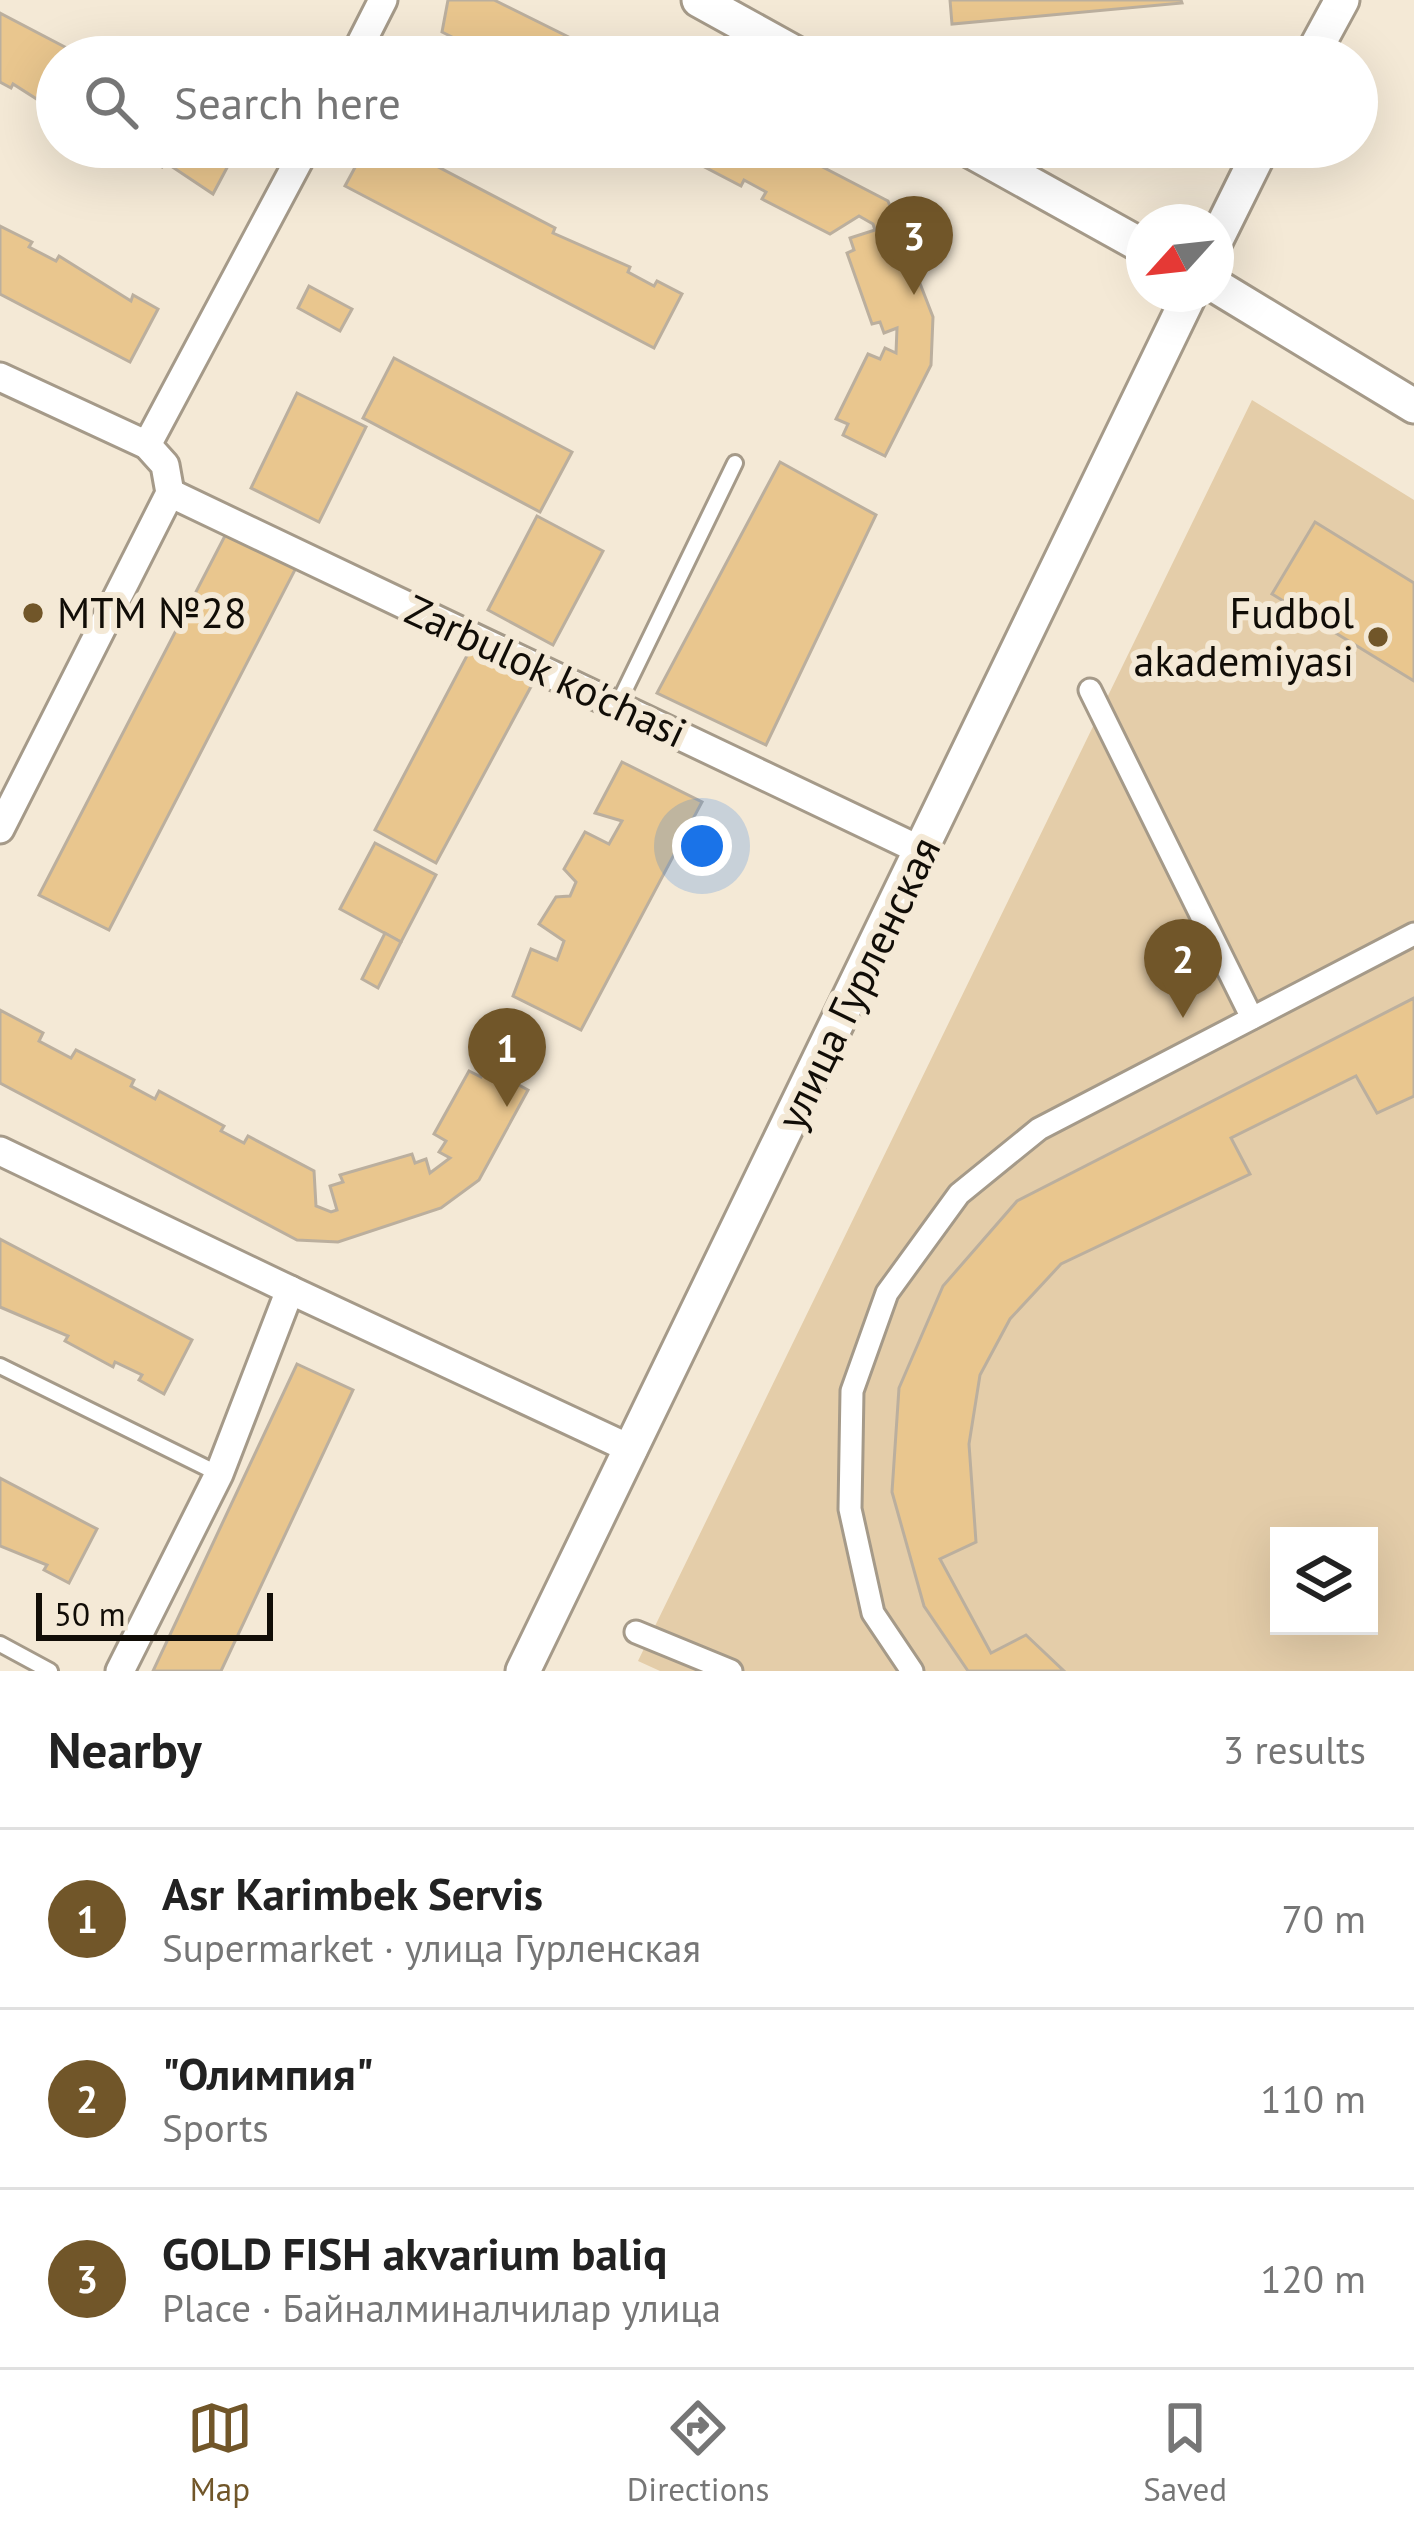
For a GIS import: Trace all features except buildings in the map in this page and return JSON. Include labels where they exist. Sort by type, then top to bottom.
[{"type":"street","points":[[365,36],[383,0]]},
{"type":"street","points":[[699,0],[764,36]]},
{"type":"street","points":[[1322,36],[1342,0]]},
{"type":"street","points":[[147,445],[295,168]]},
{"type":"street","points":[[1002,168],[1126,237]]},
{"type":"street","points":[[1234,204],[1252,168]]},
{"type":"street","points":[[1234,297],[1414,406]]},
{"type":"street","name":"улица Гурленская","points":[[523,1671],[1181,312]]},
{"type":"street","points":[[0,377],[147,445],[165,465],[170,493],[0,829]]},
{"type":"street","name":"Zarbulok ko'chasi","points":[[170,493],[922,851]]},
{"type":"street","points":[[1090,690],[1252,1018]]},
{"type":"street","points":[[912,1671],[873,1613],[850,1509],[852,1390],[887,1293],[958,1194],[1039,1129],[1414,934]]},
{"type":"street","points":[[0,1151],[633,1450]]},
{"type":"street","points":[[120,1671],[219,1474],[290,1290]]},
{"type":"street","points":[[636,1632],[731,1671]]},
{"type":"lane","points":[[618,704],[735,463]]},
{"type":"lane","points":[[0,1366],[219,1474]]},
{"type":"lane","points":[[0,1644],[50,1671]]},
{"type":"shaded area","points":[[1252,400],[1414,500],[1414,1671],[660,1671],[638,1661]]},
{"type":"place","name":"GOLD FISH akvarium baliq","points":[[914,295]]},
{"type":"place","name":"MTM №28","points":[[33,613]]},
{"type":"place","name":"Fudbol akademiyasi","points":[[1378,637]]},
{"type":"place","name":"\"Олимпия\"","points":[[1183,1018]]},
{"type":"place","name":"Asr Karimbek Servis","points":[[507,1107]]}]
